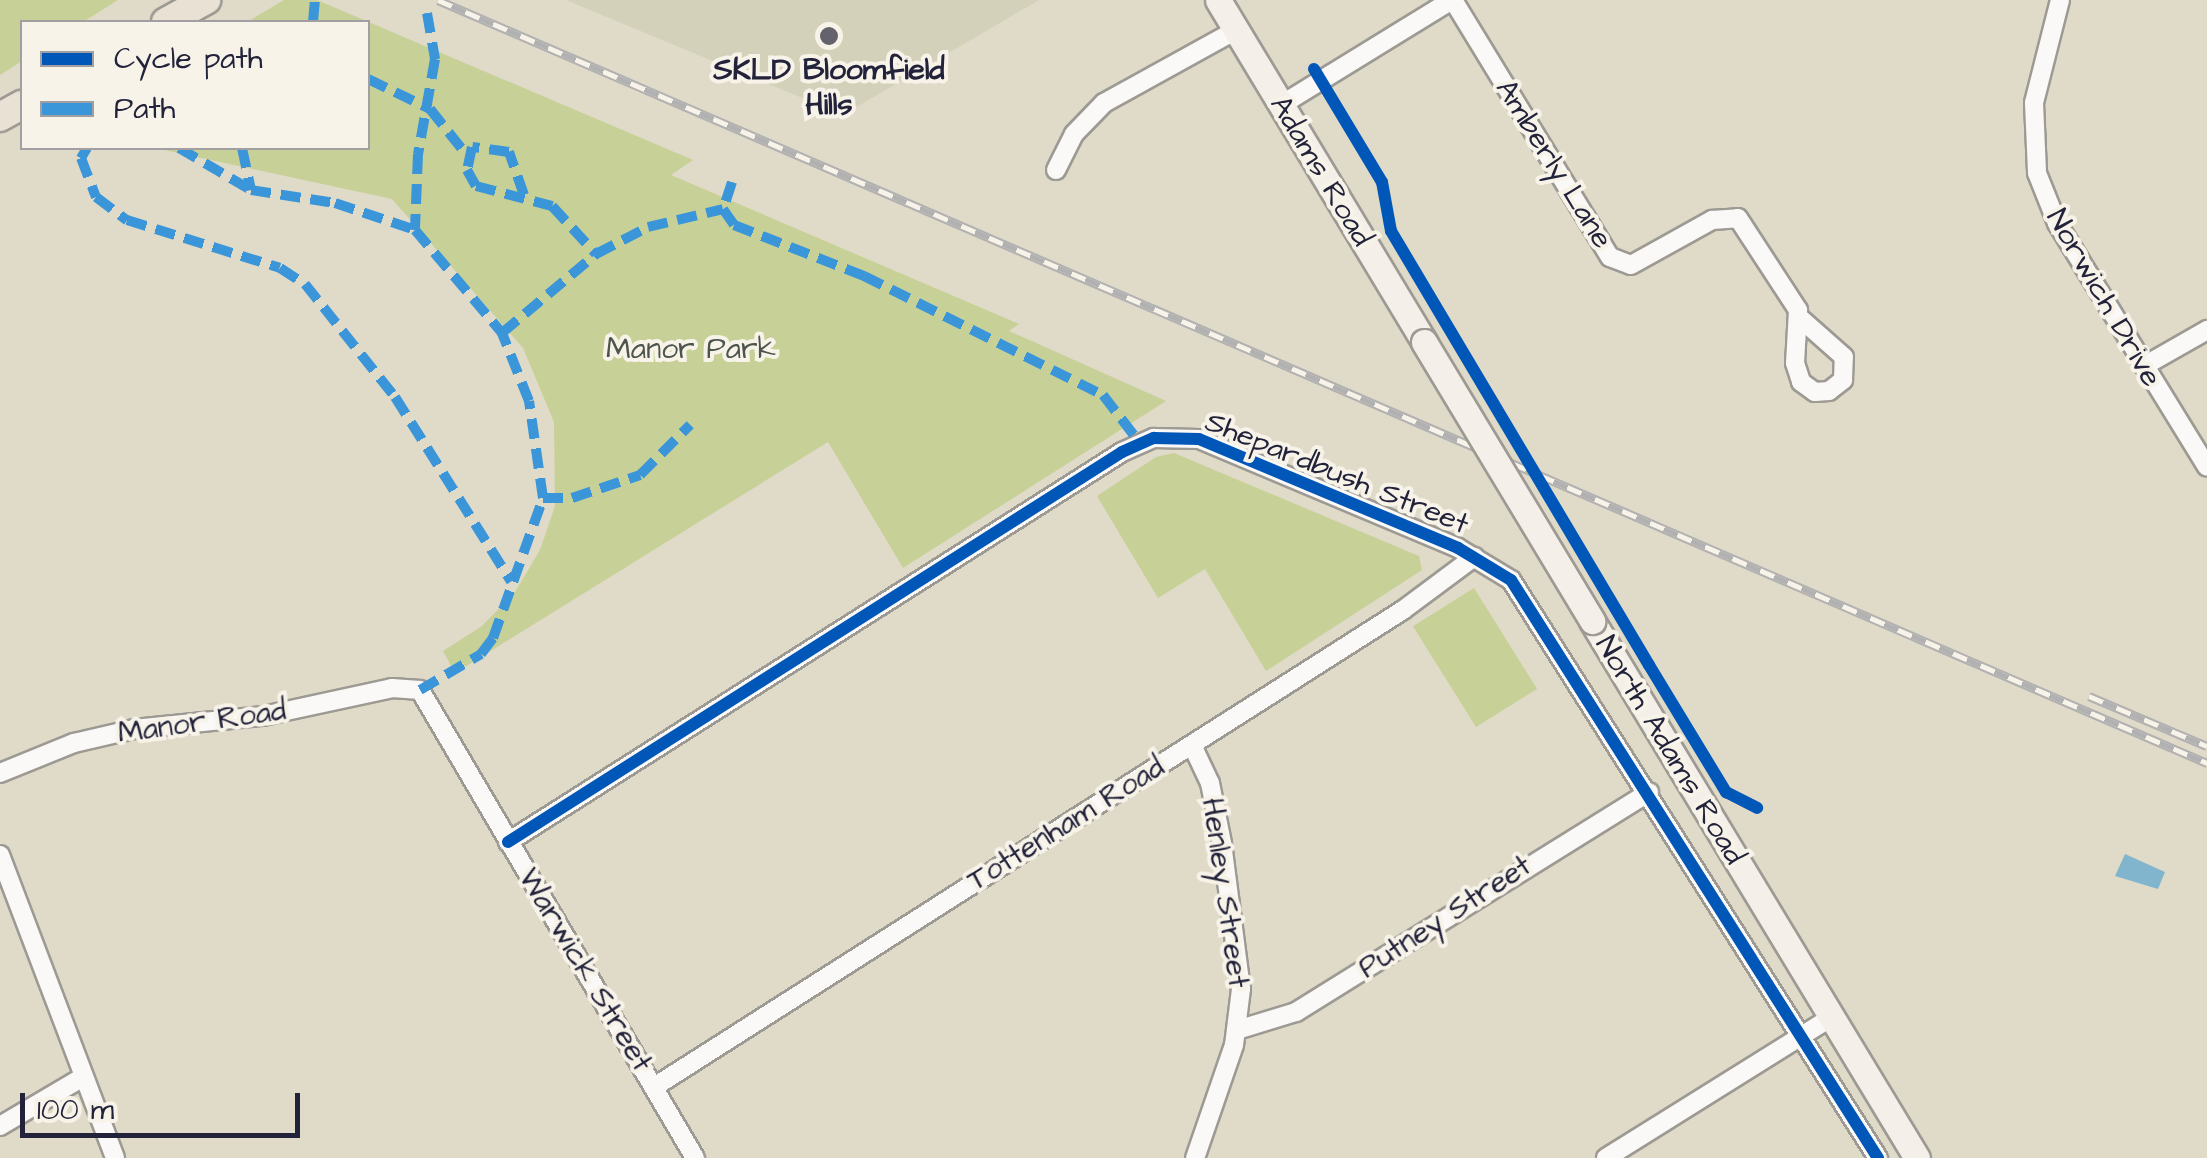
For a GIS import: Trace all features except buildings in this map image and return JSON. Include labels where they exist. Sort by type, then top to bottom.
[{"type":"main road","points":[[170,20],[206,0]]},
{"type":"main road","name":"Adams Road","points":[[1218,0],[1424,342]]},
{"type":"main road","name":"North Adams Road","points":[[1424,342],[1916,1158]]},
{"type":"street","points":[[1281,105],[1453,0]]},
{"type":"street","name":"Amberly Lane","points":[[1453,0],[1610,257],[1631,266],[1730,214],[1748,227],[1800,319]]},
{"type":"street","name":"Norwich Drive","points":[[2060,0],[2034,102],[2037,173],[2057,222],[2207,467]]},
{"type":"street","points":[[1056,170],[1074,134],[1104,104],[1236,30]]},
{"type":"street","points":[[2144,366],[2207,330]]},
{"type":"street","name":"Shepardbush Street","points":[[508,842],[1122,452],[1154,438],[1198,439],[1503,573],[1528,602],[1878,1158]]},
{"type":"street","name":"Tottenham Road","points":[[654,1087],[1192,745],[1474,557]]},
{"type":"street","name":"Warwick Street","points":[[408,686],[431,705],[695,1158]]},
{"type":"street","name":"Manor Road","points":[[0,773],[134,728],[264,716],[408,686]]},
{"type":"street","name":"Henley Street","points":[[1192,745],[1210,782],[1236,923],[1238,1030],[1196,1158]]},
{"type":"street","name":"Putney Street","points":[[1238,1030],[1296,1012],[1649,792]]},
{"type":"street","points":[[0,855],[115,1158]]},
{"type":"street","points":[[1606,1158],[1832,1017]]},
{"type":"street","points":[[0,1126],[83,1077]]},
{"type":"shaded area","points":[[566,0],[1039,0],[843,115]]},
{"type":"green space","points":[[0,0],[118,0],[86,20],[20,20],[20,62],[0,75]]},
{"type":"green space","name":"Manor Park","points":[[284,0],[317,0],[364,20],[250,20]]},
{"type":"green space","name":"Manor Park","points":[[370,23],[693,160],[671,175],[1019,324],[1009,331],[1166,401],[903,568],[828,442],[455,673],[443,651],[482,626],[515,592],[540,550],[555,506],[554,422],[523,348],[392,199],[164,150],[370,150]]},
{"type":"green space","points":[[1174,453],[1419,556],[1422,570],[1266,671],[1205,569],[1158,598],[1097,496],[1156,457]]},
{"type":"green space","points":[[1474,588],[1537,689],[1476,727],[1413,626]]},
{"type":"water","points":[[2125,854],[2165,872],[2158,889],[2115,876]]},
{"type":"railway","points":[[438,0],[2207,763]]},
{"type":"railway","points":[[2089,696],[2207,746]]},
{"type":"marked path","points":[[313,20],[315,0]]},
{"type":"marked path","points":[[427,13],[435,59],[418,154],[415,230],[502,333]]},
{"type":"marked path","points":[[370,80],[430,109],[466,154]]},
{"type":"marked path","points":[[524,195],[509,152],[472,147],[467,170],[476,186],[552,206],[596,254]]},
{"type":"marked path","points":[[86,150],[81,158],[96,197],[127,220],[280,268],[305,284],[395,397],[511,581]]},
{"type":"marked path","points":[[182,150],[251,190],[335,203],[415,230]]},
{"type":"marked path","points":[[242,150],[251,190]]},
{"type":"marked path","points":[[732,182],[723,209],[734,225],[864,276],[1103,395],[1140,443]]},
{"type":"marked path","points":[[420,690],[481,654],[493,638],[543,498],[529,401],[502,333],[596,254],[648,227],[723,209]]},
{"type":"marked path","points":[[543,498],[572,498],[640,475],[690,425]]},
{"type":"cycle path","points":[[1314,69],[1382,182],[1391,231],[1649,665],[1726,792],[1757,808]]},
{"type":"cycle path","points":[[508,842],[1122,452],[1154,438],[1199,439],[1458,548],[1511,580],[1878,1158]]},
{"type":"place","name":"SKLD Bloomfield Hills","points":[[829,36]]}]
